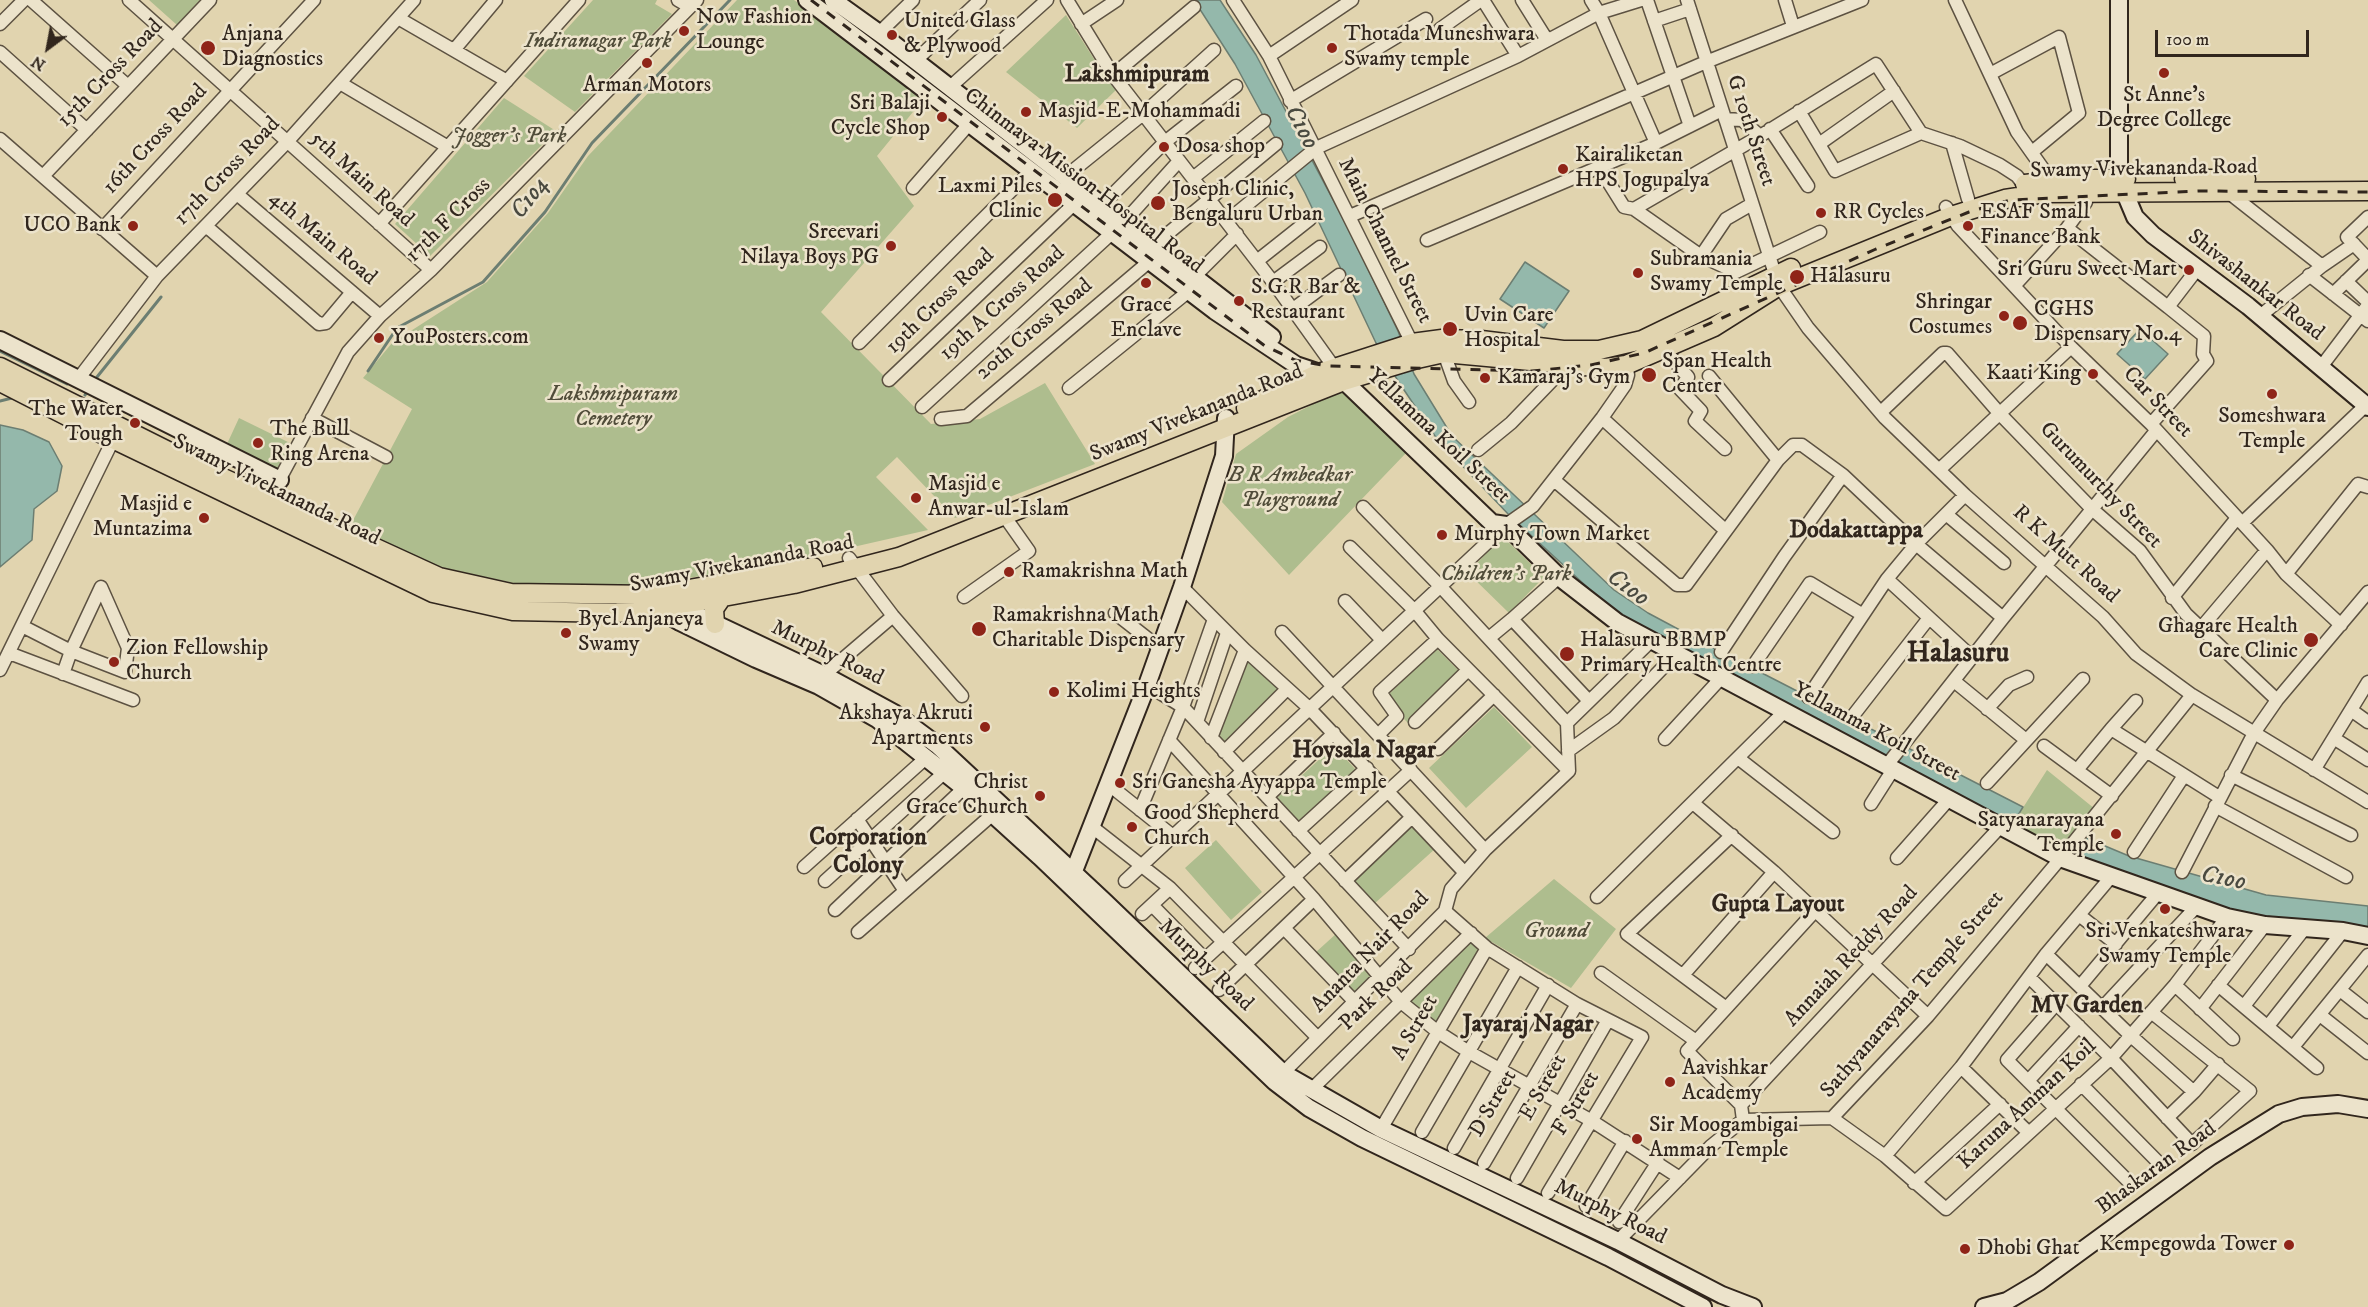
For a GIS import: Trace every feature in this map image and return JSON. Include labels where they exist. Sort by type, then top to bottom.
[{"type":"main road","name":"Chinmaya Mission Hospital Road","points":[[807,0],[843,8],[879,33],[1102,205],[1119,227]]},
{"type":"main road","points":[[2119,0],[2122,185]]},
{"type":"main road","name":"Chinmaya Mission Hospital Road","points":[[843,8],[969,124],[1074,204],[1119,227],[1296,365],[1325,368]]},
{"type":"main road","name":"Swamy Vivekananda Road","points":[[938,539],[1227,423],[1325,368],[1349,368],[1378,363],[1442,339],[1481,340],[1563,350],[1602,349],[1662,332],[1775,272],[1949,211],[2005,199],[2045,193],[2085,192],[2122,185],[2368,178]]},
{"type":"main road","name":"Swamy Vivekananda Road","points":[[1949,211],[1968,199],[2023,184],[2051,180],[2227,191],[2368,191]]},
{"type":"main road","name":"Shivashankar Road","points":[[2122,185],[2135,216],[2147,229],[2260,316],[2367,406]]},
{"type":"main road","name":"Swamy Vivekananda Road","points":[[1412,349],[1606,368],[1626,365],[1714,327],[1775,272]]},
{"type":"main road","points":[[0,339],[280,480]]},
{"type":"main road","points":[[1602,349],[1606,368]]},
{"type":"main road","name":"Swamy Vivekananda Road","points":[[0,367],[208,471],[439,577],[511,593],[665,600],[723,596],[794,584],[852,563],[1005,517],[1227,423],[1349,368]]},
{"type":"main road","name":"Yellamma Koil Street","points":[[1349,368],[1492,523],[1509,522],[1559,577],[1617,622],[1651,641],[1891,764],[2002,825],[2111,877],[2227,917],[2265,925],[2343,931],[2368,936]]},
{"type":"main road","name":"Swamy Vivekananda Road","points":[[0,382],[113,440],[433,593],[513,611],[617,612],[797,571],[852,563]]},
{"type":"main road","points":[[1071,879],[1161,649],[1224,456],[1227,423]]},
{"type":"main road","points":[[715,624],[714,609],[723,596]]},
{"type":"main road","name":"Murphy Road","points":[[665,600],[824,675],[894,713],[937,745],[1275,1082],[1310,1108],[1362,1138],[1608,1257],[1703,1307]]},
{"type":"main road","name":"Murphy Road","points":[[665,600],[756,659],[819,686],[877,719],[927,757],[1071,879],[1283,1073],[1381,1129],[1618,1241],[1722,1295],[1753,1307]]},
{"type":"main road","name":"Bhaskaran Road","points":[[1984,1307],[2007,1301],[2039,1282],[2210,1157],[2279,1114],[2302,1107],[2338,1104],[2368,1109]]},
{"type":"main road","name":"Bhaskaran Road","points":[[2019,1307],[2268,1131],[2295,1119],[2312,1115],[2339,1113],[2368,1119]]},
{"type":"street","points":[[0,24],[24,0]]},
{"type":"street","points":[[31,0],[128,86]]},
{"type":"street","name":"5th Main Road","points":[[129,0],[431,270]]},
{"type":"street","name":"15th Cross Road","points":[[43,176],[210,0]]},
{"type":"street","name":"16th Cross Road","points":[[102,229],[314,0]]},
{"type":"street","name":"17th Cross Road","points":[[79,378],[157,276],[288,142],[414,0]]},
{"type":"street","points":[[454,50],[496,0]]},
{"type":"street","points":[[379,224],[579,0]]},
{"type":"street","points":[[678,0],[694,4]]},
{"type":"street","points":[[879,33],[913,0]]},
{"type":"street","points":[[915,61],[980,0]]},
{"type":"street","points":[[949,88],[1047,0]]},
{"type":"street","points":[[1067,0],[1113,75],[1293,309],[1325,368]]},
{"type":"street","points":[[1082,24],[1117,0]]},
{"type":"street","name":"Main Channel Street","points":[[1233,0],[1269,56],[1312,152],[1350,216],[1412,349]]},
{"type":"street","points":[[1269,56],[1352,0]]},
{"type":"street","points":[[1440,29],[1482,0],[1518,56]]},
{"type":"street","points":[[1522,0],[1547,40]]},
{"type":"street","points":[[1591,0],[1599,13],[1656,143]]},
{"type":"street","points":[[1227,221],[1312,152],[1518,56],[1599,13],[1641,0]]},
{"type":"street","points":[[1647,0],[1690,126]]},
{"type":"street","points":[[1785,0],[1793,26]]},
{"type":"street","points":[[1955,0],[2017,132],[2051,180]]},
{"type":"street","points":[[1350,216],[1706,62],[1856,1]]},
{"type":"street","name":"17th F Cross","points":[[269,499],[348,352],[380,316],[431,270],[694,4]]},
{"type":"street","points":[[1654,21],[1689,4]]},
{"type":"street","name":"G 10th Street","points":[[1689,4],[1775,272]]},
{"type":"street","points":[[1113,75],[1194,7]]},
{"type":"street","points":[[398,18],[507,81]]},
{"type":"street","points":[[1290,100],[1426,19]]},
{"type":"street","points":[[1990,74],[2059,37],[2079,113],[2031,152]]},
{"type":"street","points":[[1065,177],[1143,114],[1214,50]]},
{"type":"street","points":[[0,52],[87,130]]},
{"type":"street","points":[[1634,209],[1765,133],[1876,64],[1921,133],[1952,143],[2000,165],[2017,176],[2023,184]]},
{"type":"street","points":[[340,83],[448,147]]},
{"type":"street","points":[[1102,205],[1165,142],[1236,86]]},
{"type":"street","points":[[1819,144],[1894,92]]},
{"type":"street","points":[[1799,111],[1835,171],[1921,133]]},
{"type":"street","points":[[1427,240],[1656,143],[1708,117],[1724,115],[1742,120],[1765,133],[1808,186]]},
{"type":"street","points":[[1193,178],[1264,121]]},
{"type":"street","points":[[913,188],[969,124]]},
{"type":"street","points":[[0,139],[157,276]]},
{"type":"street","points":[[1952,143],[1968,199]]},
{"type":"street","name":"20th Cross Road","points":[[941,419],[967,416],[1209,199],[1276,144]]},
{"type":"street","name":"19th A Cross Road","points":[[922,407],[1119,227],[1179,161]]},
{"type":"street","points":[[1599,167],[1624,207],[1634,209],[1701,256],[1736,272],[1775,272],[1820,232]]},
{"type":"street","points":[[859,342],[1031,171]]},
{"type":"street","points":[[2227,191],[2322,266]]},
{"type":"street","points":[[2015,285],[2067,228],[2086,202],[2085,192]]},
{"type":"street","name":"4th Main Road","points":[[237,194],[380,316]]},
{"type":"street","name":"19th Cross Road","points":[[889,380],[1074,204]]},
{"type":"street","points":[[1701,256],[1726,219],[1752,204]]},
{"type":"street","name":"Car Street","points":[[1949,211],[2071,347],[2154,428],[2267,550],[2286,574],[2341,625]]},
{"type":"street","points":[[2333,294],[2368,260],[2347,237],[2368,217]]},
{"type":"street","points":[[1257,261],[1310,219]]},
{"type":"street","points":[[206,226],[319,324],[326,323],[352,292]]},
{"type":"street","points":[[1871,804],[1901,745],[2046,566],[2207,361],[2203,354],[2204,336],[2067,228]]},
{"type":"street","points":[[1069,388],[1192,284],[1237,234]]},
{"type":"street","points":[[2260,316],[2309,275],[2354,244]]},
{"type":"street","points":[[1273,282],[1320,247]]},
{"type":"street","points":[[2168,308],[2198,268]]},
{"type":"street","name":"R K Mutt Road","points":[[1775,272],[1808,328],[1881,412],[1965,495],[2103,617],[2136,654],[2192,695],[2368,802]]},
{"type":"street","points":[[1293,309],[1340,275]]},
{"type":"street","points":[[2309,275],[2333,294],[2366,310]]},
{"type":"street","points":[[2346,281],[2366,310]]},
{"type":"street","points":[[2321,368],[2366,310]]},
{"type":"street","points":[[1939,470],[2071,347]]},
{"type":"street","points":[[1664,349],[1688,377],[1680,389],[1701,411],[1695,421],[1725,449]]},
{"type":"street","name":"Gurumurthy Street","points":[[1881,412],[1945,352],[2000,414],[2092,508],[2140,551],[2172,598],[2277,700]]},
{"type":"street","points":[[1444,353],[1454,381],[1469,402]]},
{"type":"street","points":[[1478,450],[1511,423],[1567,365]]},
{"type":"street","points":[[1125,881],[1509,522],[1533,506],[1602,418],[1624,385],[1628,375],[1626,365]]},
{"type":"street","points":[[1709,376],[1778,460]]},
{"type":"street","points":[[2172,598],[2239,521],[2367,406]]},
{"type":"street","points":[[312,418],[386,457]]},
{"type":"street","points":[[1602,418],[1725,530]]},
{"type":"street","points":[[0,670],[113,440]]},
{"type":"street","points":[[1554,480],[1677,585],[1686,585],[1778,460],[1793,445],[1809,448],[1843,475],[1916,544],[2003,618]]},
{"type":"street","points":[[208,471],[217,448]]},
{"type":"street","points":[[1721,652],[1784,557],[1843,475]]},
{"type":"street","points":[[2286,574],[2358,485],[2360,483],[2368,487]]},
{"type":"street","points":[[1808,697],[1887,579],[1916,544],[1965,495]]},
{"type":"street","points":[[1363,507],[1489,638],[1566,723],[1569,771]]},
{"type":"street","points":[[1946,514],[2004,563]]},
{"type":"street","points":[[964,597],[1029,551],[1005,517]]},
{"type":"street","points":[[1350,547],[1569,771]]},
{"type":"street","points":[[2201,628],[2267,550]]},
{"type":"street","points":[[852,563],[893,616],[962,696]]},
{"type":"street","points":[[1489,638],[1559,577]]},
{"type":"street","points":[[1887,579],[1972,657]]},
{"type":"street","points":[[1753,666],[1810,583],[1863,615]]},
{"type":"street","points":[[22,626],[71,651],[125,672],[128,648],[101,587],[71,651],[63,674]]},
{"type":"street","points":[[1182,587],[1227,633],[1334,733],[1465,873]]},
{"type":"street","points":[[2182,872],[2254,733],[2277,700],[2368,592]]},
{"type":"street","points":[[1345,601],[1382,640]]},
{"type":"street","points":[[1115,613],[1161,649]]},
{"type":"street","points":[[824,675],[893,616]]},
{"type":"street","points":[[1852,717],[1929,618]]},
{"type":"street","points":[[1140,810],[1183,707],[1214,619]]},
{"type":"street","points":[[1512,619],[1589,701]]},
{"type":"street","points":[[1282,632],[1485,850]]},
{"type":"street","points":[[1197,722],[1227,633]]},
{"type":"street","points":[[1378,735],[1397,716],[1380,692],[1438,639]]},
{"type":"street","points":[[1566,723],[1651,641]]},
{"type":"street","points":[[1211,738],[1245,650]]},
{"type":"street","points":[[9,653],[133,700]]},
{"type":"street","points":[[1568,752],[1614,718],[1676,654]]},
{"type":"street","points":[[1415,722],[1468,670]]},
{"type":"street","points":[[1665,739],[1722,677]]},
{"type":"street","points":[[1987,709],[2009,686],[2027,677]]},
{"type":"street","points":[[1987,783],[2083,679]]},
{"type":"street","points":[[1954,681],[2025,740]]},
{"type":"street","points":[[2314,770],[2368,682]]},
{"type":"street","points":[[1147,685],[1183,707],[1409,949]]},
{"type":"street","points":[[1224,752],[1287,689]]},
{"type":"street","points":[[1438,749],[1494,695]]},
{"type":"street","name":"Sathyanarayana Temple Street","points":[[1743,1119],[1832,1118],[1928,1016],[2112,796],[2146,750],[2192,695]]},
{"type":"street","points":[[2077,770],[2136,701]]},
{"type":"street","points":[[2351,710],[2368,722]]},
{"type":"street","points":[[1597,897],[1785,711]]},
{"type":"street","points":[[2111,729],[2146,750],[2217,802],[2346,877]]},
{"type":"street","points":[[1267,797],[1334,733]]},
{"type":"street","points":[[2335,739],[2368,760]]},
{"type":"street","points":[[1169,740],[1314,899],[1401,1002],[1438,1032],[1469,1052],[1592,1121],[1680,1178]]},
{"type":"street","points":[[2044,746],[2112,796]]},
{"type":"street","points":[[804,867],[927,757]]},
{"type":"street","points":[[1738,758],[1833,832]]},
{"type":"street","points":[[1298,831],[1367,768]]},
{"type":"street","points":[[1195,968],[1411,770]]},
{"type":"street","name":"Ananta Nair Road","points":[[1283,1073],[1445,911],[1451,889],[1485,850],[1569,771]]},
{"type":"street","points":[[825,881],[945,772]]},
{"type":"street","points":[[2232,774],[2351,835]]},
{"type":"street","points":[[2134,852],[2184,777]]},
{"type":"street","points":[[1108,784],[1173,836]]},
{"type":"street","points":[[835,910],[964,788]]},
{"type":"street","points":[[1897,858],[1950,798]]},
{"type":"street","points":[[1693,803],[1774,872],[1928,1016]]},
{"type":"street","points":[[858,932],[993,814]]},
{"type":"street","points":[[1345,881],[1412,816]]},
{"type":"street","points":[[857,819],[905,891]]},
{"type":"street","name":"Annaiah Reddy Road","points":[[1741,1105],[2002,825]]},
{"type":"street","points":[[1091,826],[1136,864],[1143,864],[1170,888],[1318,1038]]},
{"type":"street","points":[[1725,1007],[1627,934],[1732,835]]},
{"type":"street","points":[[1683,975],[1774,872]]},
{"type":"street","points":[[1885,1156],[1961,1067],[2046,954],[2111,877]]},
{"type":"street","points":[[1142,914],[1170,888]]},
{"type":"street","points":[[2081,985],[2158,893]]},
{"type":"street","points":[[1219,990],[1314,899]]},
{"type":"street","points":[[1152,905],[1205,959]]},
{"type":"street","points":[[2102,1008],[2196,907]]},
{"type":"street","points":[[1445,911],[1487,948],[1577,1004],[1608,1020]]},
{"type":"street","points":[[1618,1241],[1711,1146],[1743,1119],[1741,1105],[1687,1051],[1815,911]]},
{"type":"street","points":[[2079,915],[2116,944]]},
{"type":"street","name":"Karuna Amman Koil","points":[[1832,1118],[1885,1156],[1946,1209],[2111,1058],[2175,985],[2227,917]]},
{"type":"street","points":[[2200,1009],[2265,925]]},
{"type":"street","points":[[1284,928],[1354,1002]]},
{"type":"street","points":[[2244,1006],[2305,928]]},
{"type":"street","points":[[2268,1026],[2343,931]]},
{"type":"street","name":"Park Road","points":[[1311,1090],[1471,933]]},
{"type":"street","name":"A Street","points":[[1381,1129],[1487,948]]},
{"type":"street","points":[[2046,954],[2081,985],[2130,1035],[2194,1092]]},
{"type":"street","points":[[2293,1047],[2368,955]]},
{"type":"street","points":[[1422,1132],[1518,966]]},
{"type":"street","points":[[1601,973],[1696,1041]]},
{"type":"street","points":[[2030,978],[2111,1058],[2192,1144],[2250,1091],[2151,1012]]},
{"type":"street","points":[[1454,1148],[1548,985]]},
{"type":"street","points":[[2175,985],[2233,1039]]},
{"type":"street","points":[[2218,985],[2317,1068]]},
{"type":"street","points":[[2340,990],[2368,1012]]},
{"type":"street","name":"D Street","points":[[1484,1163],[1577,1004]]},
{"type":"street","points":[[2056,1004],[2007,1058],[2131,1184]]},
{"type":"street","points":[[2319,1015],[2368,1053]]},
{"type":"street","name":"F Street","points":[[1548,1193],[1642,1037],[1608,1020]]},
{"type":"street","name":"E Street","points":[[1517,1178],[1608,1020]]},
{"type":"street","points":[[2028,1081],[2079,1026]]},
{"type":"street","points":[[2167,1118],[2218,1064]]},
{"type":"street","points":[[1961,1067],[2028,1132]]},
{"type":"street","points":[[2081,1084],[2157,1161]]},
{"type":"street","points":[[1914,1183],[2000,1104]]},
{"type":"street","points":[[1586,1206],[1625,1141]]},
{"type":"street","points":[[1619,1222],[1658,1162]]},
{"type":"green space","points":[[149,0],[200,0],[177,25]]},
{"type":"green space","name":"Indiranagar Park","points":[[593,0],[657,0],[655,4],[672,14],[575,112],[524,76]]},
{"type":"green space","name":"Lakshmipuram Cemetery","points":[[737,0],[794,0],[926,96],[877,156],[914,206],[821,312],[931,424],[980,419],[1045,383],[1095,464],[955,518],[897,457],[876,477],[928,530],[787,562],[633,587],[528,586],[440,567],[350,526],[412,409],[363,378],[392,343],[487,282],[548,213],[588,156]]},
{"type":"green space","points":[[1066,15],[1108,81],[1117,89],[1077,128],[1006,72]]},
{"type":"green space","name":"Jogger's Park","points":[[504,98],[556,131],[430,256],[395,224]]},
{"type":"green space","name":"B R Ambedkar Playground","points":[[1337,392],[1343,392],[1406,453],[1289,575],[1222,502],[1236,454],[1288,417]]},
{"type":"green space","name":"The Bull Ring Arena","points":[[239,418],[290,443],[277,469],[227,444]]},
{"type":"green space","name":"Children's Park","points":[[1502,536],[1544,577],[1509,613],[1468,573]]},
{"type":"green space","points":[[1436,648],[1462,674],[1410,725],[1384,699]]},
{"type":"green space","points":[[1247,659],[1282,688],[1224,744],[1217,737]]},
{"type":"green space","points":[[1494,707],[1532,747],[1466,808],[1429,768]]},
{"type":"green space","points":[[1334,746],[1356,770],[1299,822],[1277,798]]},
{"type":"green space","points":[[2047,770],[2095,809],[2062,851],[2012,825]]},
{"type":"green space","points":[[1408,817],[1436,848],[1374,904],[1346,874]]},
{"type":"green space","points":[[1216,840],[1262,892],[1231,920],[1185,868]]},
{"type":"green space","name":"Ground","points":[[1554,879],[1616,929],[1571,988],[1485,938]]},
{"type":"green space","points":[[1337,933],[1376,975],[1353,995],[1315,953]]},
{"type":"green space","points":[[1472,938],[1483,950],[1436,1025],[1406,1002]]},
{"type":"water","points":[[1194,0],[1220,0],[1256,55],[1348,228],[1398,331],[1414,374],[1452,436],[1614,590],[1648,613],[1721,652],[2023,807],[2012,825],[1636,627],[1598,597],[1509,515],[1437,439],[1398,381],[1376,343],[1305,193],[1235,64]]},
{"type":"water","points":[[1525,262],[1569,291],[1544,328],[1500,299]]},
{"type":"water","points":[[2140,329],[2168,354],[2145,379],[2117,354]]},
{"type":"water","points":[[0,425],[23,430],[49,442],[62,466],[57,491],[34,509],[32,540],[0,567]]},
{"type":"water","points":[[2086,838],[2129,856],[2266,895],[2368,906],[2368,929],[2250,914],[2173,893],[2073,855]]},
{"type":"waterway","name":"C104","points":[[368,371],[397,328],[483,282],[545,212],[592,143],[730,0]]},
{"type":"waterway","name":"C104","points":[[97,377],[161,297]]},
{"type":"waterway","points":[[0,351],[67,384]]},
{"type":"waterway","name":"C104","points":[[0,401],[16,397]]},
{"type":"railway","points":[[811,0],[1265,346],[1295,360],[1327,366],[1532,371],[1591,365],[1644,353],[1876,249],[1969,212],[2010,200],[2198,191],[2368,192]]},
{"type":"place","name":"Now Fashion Lounge","points":[[684,31]]},
{"type":"place","name":"United Glass & Plywood","points":[[892,35]]},
{"type":"place","name":"Anjana Diagnostics","points":[[208,48]]},
{"type":"place","name":"Thotada Muneshwara Swamy temple","points":[[1332,48]]},
{"type":"place","name":"Arman Motors","points":[[647,63]]},
{"type":"place","name":"St Anne's Degree College","points":[[2164,73]]},
{"type":"place","name":"Masjid-E-Mohammadi","points":[[1026,112]]},
{"type":"place","name":"Sri Balaji Cycle Shop","points":[[942,117]]},
{"type":"place","name":"Dosa shop","points":[[1164,147]]},
{"type":"place","name":"Kairaliketan HPS Jogupalya","points":[[1563,169]]},
{"type":"place","name":"Laxmi Piles Clinic","points":[[1055,200]]},
{"type":"place","name":"Joseph Clinic, Bengaluru Urban","points":[[1158,203]]},
{"type":"place","name":"RR Cycles","points":[[1821,213]]},
{"type":"place","name":"UCO Bank","points":[[133,226]]},
{"type":"place","name":"ESAF Small Finance Bank","points":[[1968,226]]},
{"type":"place","name":"Sreevari Nilaya Boys PG","points":[[891,246]]},
{"type":"place","name":"Sri Guru Sweet Mart","points":[[2189,270]]},
{"type":"place","name":"Subramania Swamy Temple","points":[[1638,273]]},
{"type":"place","name":"Halasuru","points":[[1797,277]]},
{"type":"place","name":"Grace Enclave","points":[[1146,283]]},
{"type":"place","name":"S.G.R Bar & Restaurant","points":[[1239,301]]},
{"type":"place","name":"Shringar Costumes","points":[[2004,316]]},
{"type":"place","name":"CGHS Dispensary No.4","points":[[2020,323]]},
{"type":"place","name":"Uvin Care Hospital","points":[[1450,329]]},
{"type":"place","name":"YouPosters.com","points":[[379,338]]},
{"type":"place","name":"Kaati King","points":[[2093,374]]},
{"type":"place","name":"Span Health Center","points":[[1649,375]]},
{"type":"place","name":"Kamaraj's Gym","points":[[1485,378]]},
{"type":"place","name":"Someshwara Temple","points":[[2272,394]]},
{"type":"place","name":"The Water Tough","points":[[135,423]]},
{"type":"place","name":"The Bull Ring Arena","points":[[258,443]]},
{"type":"place","name":"Masjid e Anwar-ul-Islam","points":[[916,498]]},
{"type":"place","name":"Masjid e Muntazima","points":[[204,518]]},
{"type":"place","name":"Murphy Town Market","points":[[1442,535]]},
{"type":"place","name":"Ramakrishna Math","points":[[1009,572]]},
{"type":"place","name":"Ramakrishna Math Charitable Dispensary","points":[[979,629]]},
{"type":"place","name":"Byel Anjaneya Swamy","points":[[566,633]]},
{"type":"place","name":"Ghagare Health Care Clinic","points":[[2311,640]]},
{"type":"place","name":"Halasuru BBMP Primary Health Centre","points":[[1567,654]]},
{"type":"place","name":"Zion Fellowship Church","points":[[114,662]]},
{"type":"place","name":"Kolimi Heights","points":[[1054,692]]},
{"type":"place","name":"Akshaya Akruti Apartments","points":[[985,727]]},
{"type":"place","name":"Sri Ganesha Ayyappa Temple","points":[[1120,783]]},
{"type":"place","name":"Christ Grace Church","points":[[1040,796]]},
{"type":"place","name":"Good Shepherd Church","points":[[1132,827]]},
{"type":"place","name":"Satyanarayana Temple","points":[[2116,834]]},
{"type":"place","name":"Sri Venkateshwara Swamy Temple","points":[[2165,909]]},
{"type":"place","name":"Aavishkar Academy","points":[[1670,1082]]},
{"type":"place","name":"Sir Moogambigai Amman Temple","points":[[1637,1139]]},
{"type":"place","name":"Kempegowda Tower","points":[[2289,1245]]},
{"type":"place","name":"Dhobi Ghat","points":[[1965,1249]]},
{"type":"district","name":"Lakshmipuram","points":[[1137,76]]},
{"type":"district","name":"Dodakattappa","points":[[1856,532]]},
{"type":"district","name":"Halasuru","points":[[1958,655]]},
{"type":"district","name":"Hoysala Nagar","points":[[1364,752]]},
{"type":"district","name":"Corporation Colony","points":[[868,853]]},
{"type":"district","name":"Gupta Layout","points":[[1778,906]]},
{"type":"district","name":"MV Garden","points":[[2087,1007]]},
{"type":"district","name":"Jayaraj Nagar","points":[[1528,1026]]},
{"type":"water label","name":"C100","points":[[1300,128]]},
{"type":"water label","name":"C100","points":[[1627,589]]},
{"type":"water label","name":"C100","points":[[2223,880]]}]
